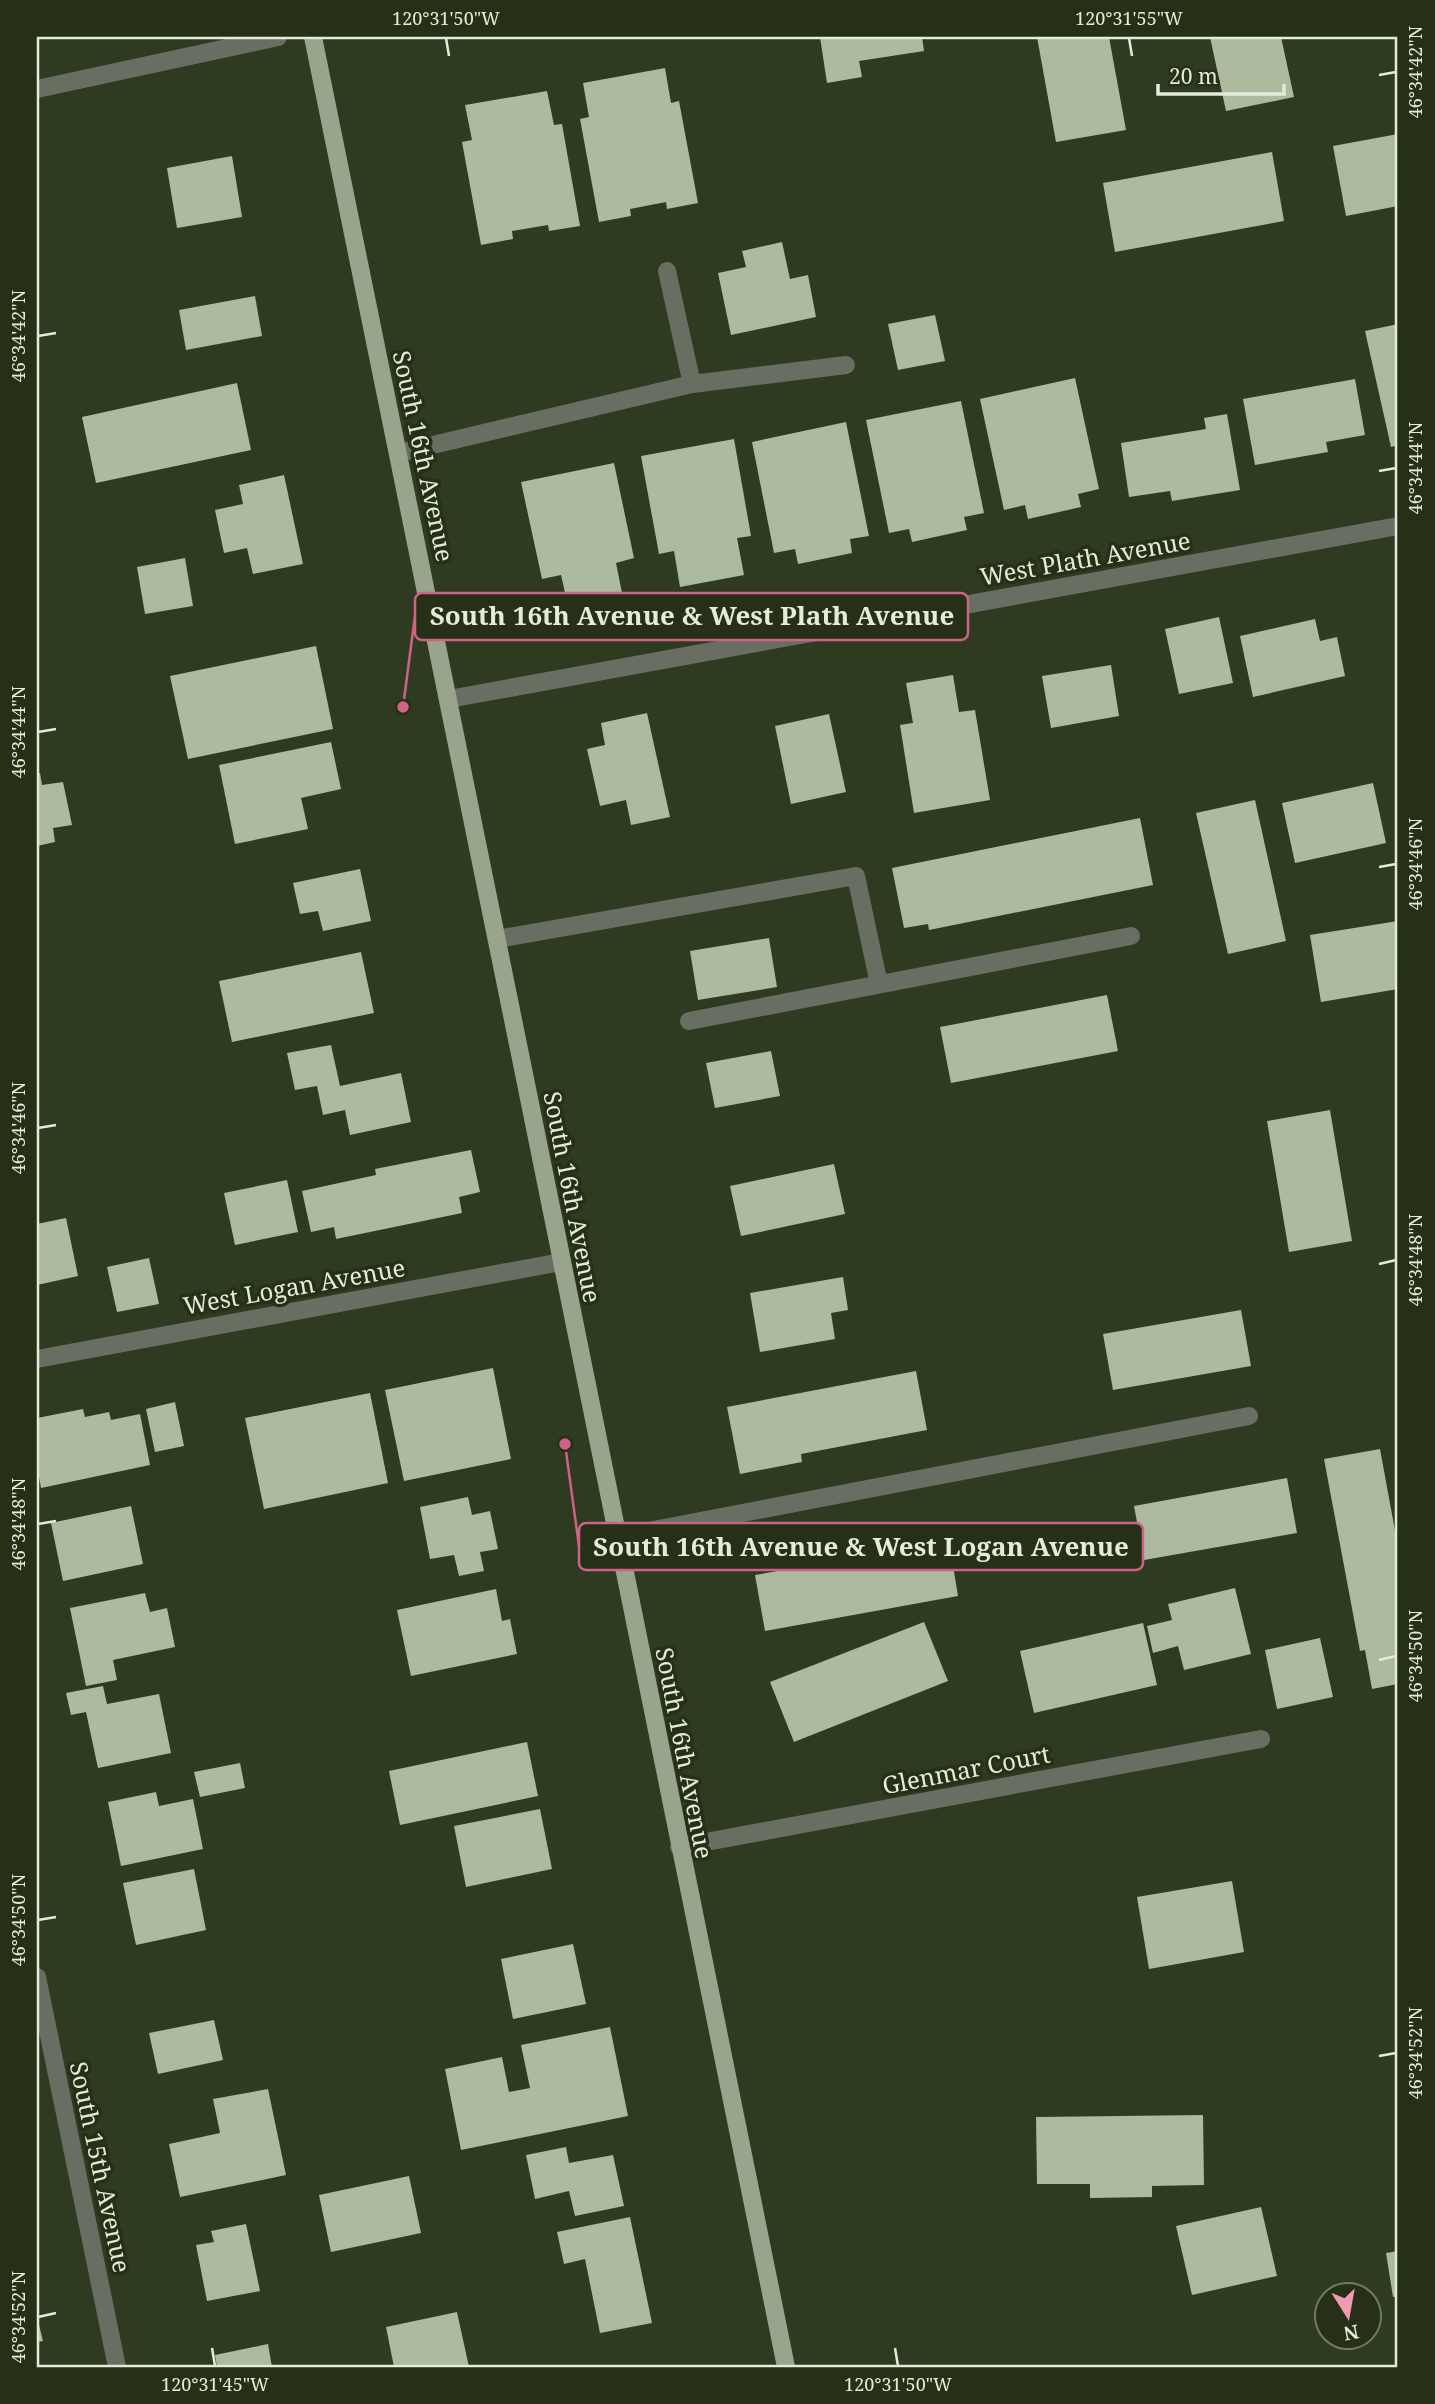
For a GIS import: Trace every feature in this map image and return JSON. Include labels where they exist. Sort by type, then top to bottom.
[{"type":"main road","name":"South 16th Avenue","points":[[313,37],[786,2367]]},
{"type":"street","points":[[37,89],[278,37]]},
{"type":"street","points":[[667,271],[692,384]]},
{"type":"street","points":[[399,453],[692,384],[846,365]]},
{"type":"street","name":"West Plath Avenue","points":[[449,699],[1398,526]]},
{"type":"street","points":[[497,939],[856,876],[879,984]]},
{"type":"street","points":[[689,1021],[1131,936]]},
{"type":"street","name":"West Logan Avenue","points":[[37,1359],[561,1262]]},
{"type":"street","points":[[617,1537],[1248,1416]]},
{"type":"street","name":"Glenmar Court","points":[[679,1847],[1261,1739]]},
{"type":"street","name":"South 15th Avenue","points":[[37,1977],[40,2012],[117,2367]]},
{"type":"building","points":[[820,37],[922,37],[924,51],[859,61],[862,77],[827,83]]},
{"type":"building","points":[[1037,37],[1109,37],[1126,130],[1056,142]]},
{"type":"building","points":[[1210,37],[1281,37],[1294,97],[1226,111]]},
{"type":"building","points":[[665,68],[671,103],[679,101],[698,203],[667,209],[666,202],[630,209],[631,216],[599,222],[580,119],[589,117],[583,83]]},
{"type":"building","points":[[547,91],[554,125],[562,124],[580,226],[549,231],[548,225],[512,231],[513,239],[481,245],[462,142],[472,140],[465,105]]},
{"type":"building","points":[[1398,134],[1398,206],[1346,216],[1333,146]]},
{"type":"building","points":[[1272,152],[1284,221],[1115,252],[1103,183]]},
{"type":"building","points":[[232,156],[242,217],[177,228],[167,168]]},
{"type":"building","points":[[782,242],[790,279],[808,275],[816,317],[731,335],[718,273],[746,267],[742,251]]},
{"type":"building","points":[[255,296],[262,336],[186,350],[179,310]]},
{"type":"building","points":[[935,315],[945,361],[898,370],[888,324]]},
{"type":"building","points":[[1398,324],[1398,445],[1391,447],[1365,331]]},
{"type":"building","points":[[1075,378],[1099,489],[1078,494],[1081,507],[1028,519],[1025,505],[1004,510],[980,399]]},
{"type":"building","points":[[1355,379],[1365,435],[1326,442],[1328,452],[1255,465],[1243,399]]},
{"type":"building","points":[[237,383],[251,450],[96,483],[82,417]]},
{"type":"building","points":[[961,401],[984,513],[964,517],[967,530],[912,542],[909,529],[889,533],[866,420]]},
{"type":"building","points":[[1227,414],[1240,490],[1172,501],[1170,491],[1129,497],[1121,443],[1206,429],[1204,418]]},
{"type":"building","points":[[846,422],[869,536],[850,539],[852,553],[798,564],[795,549],[774,553],[752,442]]},
{"type":"building","points":[[734,439],[751,536],[737,538],[744,575],[680,587],[674,551],[659,554],[641,456]]},
{"type":"building","points":[[614,463],[634,558],[616,563],[623,598],[569,610],[561,575],[542,579],[521,482]]},
{"type":"building","points":[[284,475],[303,564],[253,574],[247,548],[224,553],[215,510],[243,504],[239,485]]},
{"type":"building","points":[[185,558],[193,606],[145,614],[137,567]]},
{"type":"building","points":[[1219,617],[1233,683],[1179,694],[1165,629]]},
{"type":"building","points":[[1315,619],[1320,641],[1337,637],[1345,676],[1253,697],[1240,636]]},
{"type":"building","points":[[316,646],[333,729],[188,759],[170,676]]},
{"type":"building","points":[[1111,665],[1119,716],[1051,728],[1042,676]]},
{"type":"building","points":[[953,675],[959,712],[975,710],[990,800],[914,813],[900,725],[913,723],[906,683]]},
{"type":"building","points":[[647,713],[670,817],[631,825],[626,800],[600,806],[587,749],[605,745],[601,723]]},
{"type":"building","points":[[829,714],[846,792],[791,804],[775,726]]},
{"type":"building","points":[[331,742],[341,789],[301,798],[308,829],[235,844],[219,765]]},
{"type":"building","points":[[40,773],[42,785],[63,782],[72,825],[53,828],[55,842],[37,846],[37,774]]},
{"type":"building","points":[[1373,783],[1386,843],[1295,863],[1282,803]]},
{"type":"building","points":[[1255,800],[1286,941],[1228,954],[1196,813]]},
{"type":"building","points":[[1140,818],[1153,885],[929,930],[928,924],[904,928],[892,868]]},
{"type":"building","points":[[360,869],[371,921],[323,931],[318,911],[300,914],[293,883]]},
{"type":"building","points":[[1398,921],[1398,989],[1321,1002],[1310,935]]},
{"type":"building","points":[[769,938],[777,987],[698,1000],[690,951]]},
{"type":"building","points":[[361,952],[374,1013],[232,1042],[219,981]]},
{"type":"building","points":[[1107,995],[1118,1051],[951,1083],[940,1027]]},
{"type":"building","points":[[331,1045],[340,1086],[401,1073],[411,1122],[350,1135],[345,1110],[323,1115],[317,1086],[295,1090],[287,1053]]},
{"type":"building","points":[[771,1051],[780,1096],[715,1108],[706,1063]]},
{"type":"building","points":[[1330,1110],[1352,1241],[1289,1252],[1267,1121]]},
{"type":"building","points":[[471,1150],[480,1192],[459,1197],[462,1213],[336,1239],[334,1227],[311,1232],[302,1191],[376,1175],[375,1169]]},
{"type":"building","points":[[834,1164],[845,1214],[741,1236],[730,1186]]},
{"type":"building","points":[[287,1180],[298,1232],[235,1245],[224,1193]]},
{"type":"building","points":[[66,1218],[78,1276],[37,1285],[37,1224]]},
{"type":"building","points":[[149,1258],[159,1304],[117,1312],[107,1267]]},
{"type":"building","points":[[843,1277],[848,1310],[831,1313],[835,1339],[760,1352],[750,1293]]},
{"type":"building","points":[[1241,1310],[1251,1366],[1113,1390],[1103,1334]]},
{"type":"building","points":[[493,1368],[511,1459],[404,1481],[385,1390]]},
{"type":"building","points":[[916,1371],[927,1430],[801,1454],[802,1462],[740,1474],[727,1407]]},
{"type":"building","points":[[370,1393],[388,1483],[264,1509],[245,1418]]},
{"type":"building","points":[[175,1402],[184,1446],[155,1452],[146,1409]]},
{"type":"building","points":[[83,1409],[85,1417],[109,1412],[111,1420],[140,1414],[150,1465],[41,1488],[37,1466],[37,1418]]},
{"type":"building","points":[[1380,1449],[1398,1547],[1398,1684],[1372,1689],[1365,1650],[1360,1651],[1324,1459]]},
{"type":"building","points":[[1287,1478],[1297,1533],[1144,1560],[1134,1506]]},
{"type":"building","points":[[468,1497],[472,1515],[490,1511],[498,1549],[480,1552],[484,1571],[459,1576],[454,1555],[430,1559],[420,1507]]},
{"type":"building","points":[[131,1506],[143,1564],[63,1581],[51,1523]]},
{"type":"building","points":[[949,1541],[958,1596],[765,1631],[755,1575]]},
{"type":"building","points":[[1235,1588],[1251,1654],[1184,1670],[1178,1646],[1153,1653],[1147,1626],[1172,1620],[1168,1604]]},
{"type":"building","points":[[496,1589],[502,1621],[510,1619],[517,1654],[411,1676],[397,1610]]},
{"type":"building","points":[[145,1593],[150,1612],[167,1608],[175,1647],[113,1660],[117,1680],[86,1686],[70,1608]]},
{"type":"building","points":[[924,1622],[948,1681],[794,1742],[770,1682]]},
{"type":"building","points":[[1143,1623],[1157,1685],[1034,1713],[1020,1651]]},
{"type":"building","points":[[1320,1638],[1333,1697],[1277,1709],[1265,1650]]},
{"type":"building","points":[[103,1686],[107,1704],[159,1694],[171,1753],[98,1768],[86,1712],[71,1715],[66,1693]]},
{"type":"building","points":[[527,1742],[538,1796],[400,1825],[389,1771]]},
{"type":"building","points":[[240,1763],[245,1788],[200,1797],[194,1772]]},
{"type":"building","points":[[156,1792],[159,1806],[193,1799],[203,1849],[121,1866],[108,1802]]},
{"type":"building","points":[[540,1809],[552,1869],[466,1887],[454,1826]]},
{"type":"building","points":[[194,1869],[206,1930],[136,1945],[123,1883]]},
{"type":"building","points":[[1232,1881],[1244,1952],[1149,1969],[1137,1897]]},
{"type":"building","points":[[573,1944],[586,2004],[513,2019],[501,1959]]},
{"type":"building","points":[[214,2020],[223,2060],[158,2074],[149,2033]]},
{"type":"building","points":[[610,2027],[628,2116],[461,2150],[445,2069],[502,2057],[509,2092],[530,2088],[521,2045]]},
{"type":"building","points":[[268,2089],[286,2175],[180,2197],[169,2144],[220,2133],[213,2099]]},
{"type":"building","points":[[1203,2115],[1204,2185],[1152,2186],[1152,2197],[1090,2198],[1090,2184],[1037,2184],[1036,2117]]},
{"type":"building","points":[[566,2147],[569,2163],[613,2155],[624,2206],[575,2216],[569,2191],[535,2199],[526,2155]]},
{"type":"building","points":[[409,2176],[421,2233],[331,2252],[319,2195]]},
{"type":"building","points":[[1261,2207],[1277,2276],[1192,2295],[1176,2226]]},
{"type":"building","points":[[630,2217],[652,2323],[600,2333],[585,2259],[564,2264],[557,2232]]},
{"type":"building","points":[[246,2224],[260,2291],[207,2301],[196,2245],[214,2242],[211,2231]]},
{"type":"building","points":[[1398,2251],[1398,2296],[1393,2297],[1386,2253]]},
{"type":"building","points":[[457,2312],[469,2367],[394,2367],[386,2327]]},
{"type":"building","points":[[37,2317],[43,2341],[37,2342]]},
{"type":"building","points":[[268,2344],[272,2367],[217,2367],[215,2355]]},
{"type":"place","name":"South 16th Avenue & West Plath Avenue","points":[[403,707]]},
{"type":"place","name":"South 16th Avenue & West Logan Avenue","points":[[565,1444]]}]
